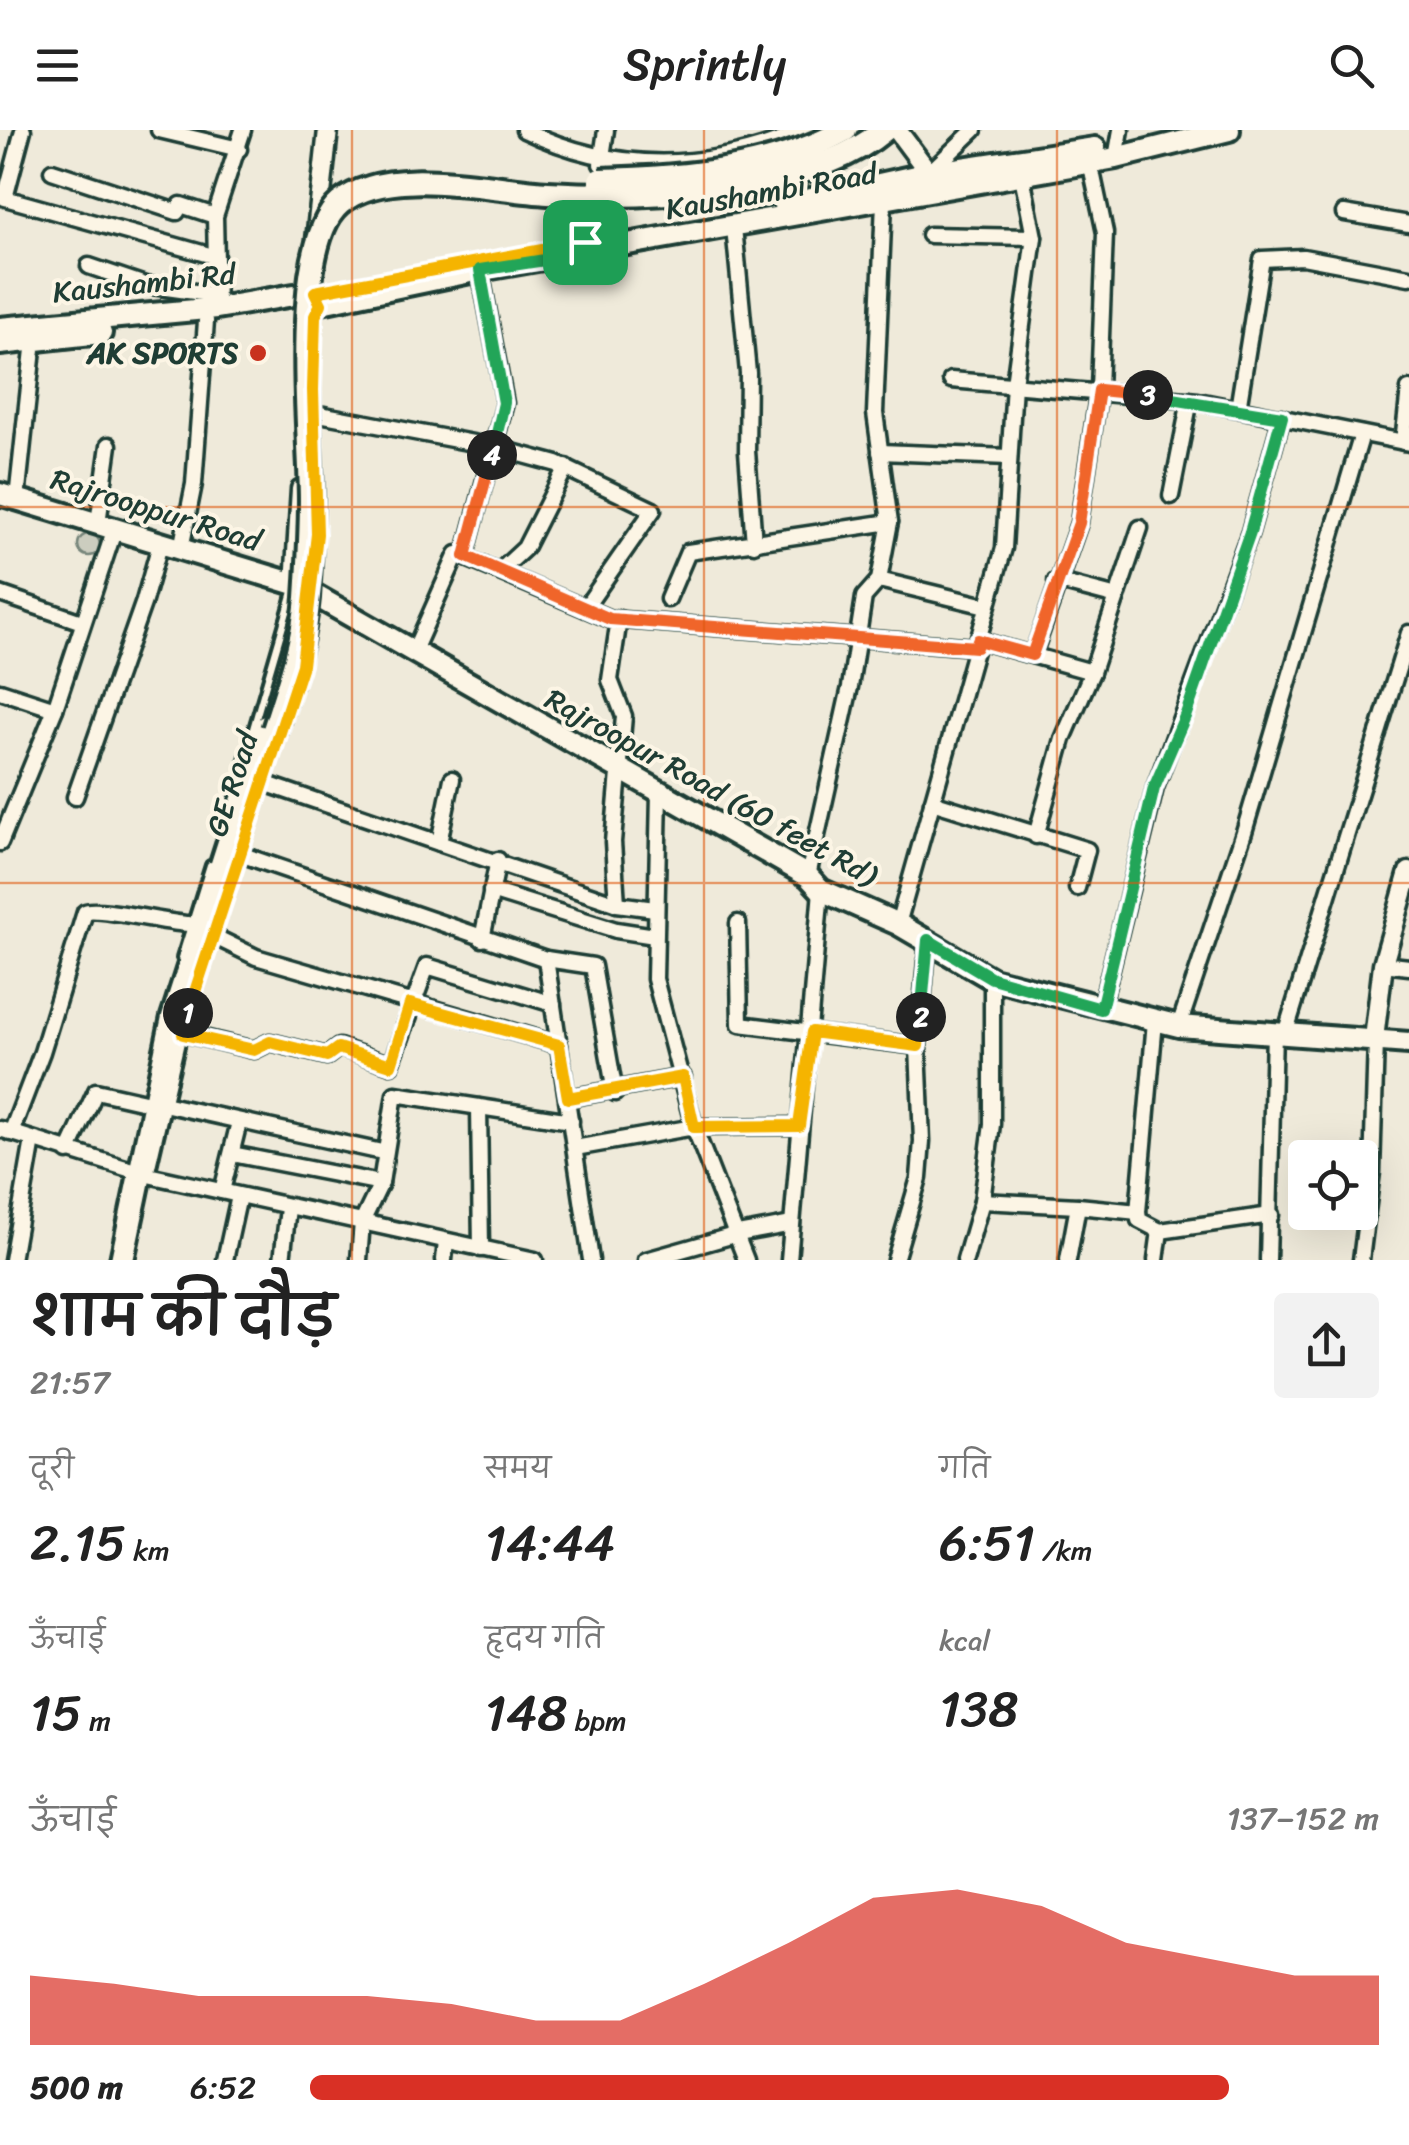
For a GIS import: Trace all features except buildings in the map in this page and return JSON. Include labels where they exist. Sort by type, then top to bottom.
[{"type":"main road","points":[[142,1172],[198,957],[270,729],[290,651],[304,544],[304,309],[314,243],[324,215],[339,198],[370,182],[396,176],[436,173],[544,182],[644,179],[731,170],[817,146],[846,130]]},
{"type":"main road","points":[[270,729],[297,658],[306,599],[311,502],[308,307],[316,249],[324,226],[340,202],[386,184],[436,180],[544,193],[643,196],[732,185],[861,149],[884,130]]},
{"type":"main road","points":[[307,303],[856,192],[931,183],[1174,130]]},
{"type":"main road","name":"Kaushambi Road","points":[[0,344],[213,308],[307,303],[584,248],[884,202],[931,183],[1022,176],[1090,162],[1118,144],[1217,131]]},
{"type":"main road","name":"Kaushambi Rd","points":[[0,328],[213,308]]},
{"type":"main road","name":"Rajrooppur Road","points":[[8,496],[161,540],[303,590]]},
{"type":"main road","name":"Rajroopur Road (60 feet Rd)","points":[[303,590],[815,883],[928,940],[992,978],[1101,1009],[1180,1026],[1409,1043]]},
{"type":"main road","name":"GE Road","points":[[122,1260],[142,1172]]},
{"type":"main road","name":"GE Road","points":[[134,1260],[142,1172]]},
{"type":"street","points":[[23,130],[4,173],[5,198],[213,256]]},
{"type":"street","points":[[159,130],[239,150]]},
{"type":"street","points":[[181,549],[194,484],[213,308],[215,216],[244,130]]},
{"type":"street","points":[[307,303],[328,130]]},
{"type":"street","points":[[524,130],[602,159],[650,164],[711,161],[807,130]]},
{"type":"street","points":[[584,248],[606,130]]},
{"type":"street","points":[[897,130],[931,183],[974,130]]},
{"type":"street","points":[[1032,655],[1079,523],[1099,390],[1104,233],[1090,162]]},
{"type":"street","points":[[52,171],[176,212],[181,206],[215,216]]},
{"type":"street","points":[[898,924],[963,706],[1004,548],[1014,384],[1034,237],[1022,176]]},
{"type":"street","points":[[789,1260],[799,1126],[812,1032],[815,883],[864,598],[878,580],[890,522],[874,386],[884,202]]},
{"type":"street","points":[[1344,213],[1409,224]]},
{"type":"street","points":[[734,227],[748,372],[754,544]]},
{"type":"street","points":[[929,234],[1034,237]]},
{"type":"street","points":[[1238,409],[1262,260],[1304,257],[1409,277]]},
{"type":"street","points":[[88,266],[213,308]]},
{"type":"street","points":[[465,556],[504,403],[480,270]]},
{"type":"street","name":"GE Road","points":[[303,590],[317,534],[307,303]]},
{"type":"street","name":"GE Road","points":[[303,590],[301,488],[307,303]]},
{"type":"street","points":[[8,496],[34,340]]},
{"type":"street","points":[[950,380],[1190,400],[1406,442],[1409,388]]},
{"type":"street","points":[[1171,496],[1190,400]]},
{"type":"street","points":[[314,414],[494,447],[566,467],[653,510],[585,608]]},
{"type":"street","points":[[1101,1009],[1154,788],[1186,714],[1250,532],[1282,417]]},
{"type":"street","points":[[1180,1026],[1244,832],[1362,434]]},
{"type":"street","points":[[1,839],[55,708],[82,622],[106,525],[109,445]]},
{"type":"street","points":[[880,452],[1009,457]]},
{"type":"street","points":[[500,572],[525,548],[566,467]]},
{"type":"street","points":[[668,600],[688,552],[890,522]]},
{"type":"street","points":[[1036,836],[1063,739],[1092,672],[1140,528]]},
{"type":"street","points":[[75,797],[144,602],[161,540]]},
{"type":"street","points":[[413,653],[457,554],[620,619],[792,630],[857,641],[977,644],[1092,672]]},
{"type":"street","points":[[878,580],[986,606]]},
{"type":"street","points":[[1056,581],[1117,597]]},
{"type":"street","points":[[0,594],[82,622]]},
{"type":"street","points":[[616,904],[616,770],[624,716],[610,680],[620,619]]},
{"type":"street","points":[[1268,1260],[1279,1033],[1409,633]]},
{"type":"street","points":[[0,691],[55,708]]},
{"type":"street","points":[[439,843],[452,779]]},
{"type":"street","points":[[264,782],[616,904],[655,908]]},
{"type":"street","points":[[659,792],[655,978],[694,1127],[746,1260]]},
{"type":"street","points":[[932,802],[1087,850],[1078,888]]},
{"type":"street","points":[[240,854],[546,960],[593,966],[615,1092]]},
{"type":"street","points":[[482,938],[498,860]]},
{"type":"street","points":[[1361,1260],[1378,1095],[1375,1039],[1383,964],[1409,872]]},
{"type":"street","points":[[491,892],[616,930],[655,936]]},
{"type":"street","points":[[188,924],[150,922],[102,909],[85,912],[42,1052],[6,1131],[68,1152],[239,1196],[528,1259]]},
{"type":"street","points":[[738,923],[740,1024],[918,1046]]},
{"type":"street","points":[[213,936],[256,957],[559,1045]]},
{"type":"street","points":[[894,1260],[918,1178],[922,1142],[918,1046],[928,940]]},
{"type":"street","points":[[546,960],[590,1260]]},
{"type":"street","points":[[1383,964],[1409,968]]},
{"type":"street","points":[[183,1034],[254,1050],[270,1042],[327,1056],[338,1048],[391,1065],[427,966],[553,1004]]},
{"type":"street","points":[[966,1260],[982,1201],[992,1124],[992,978]]},
{"type":"street","points":[[1156,1021],[1140,1220],[1160,1231],[1272,1214]]},
{"type":"street","points":[[568,1098],[683,1077]]},
{"type":"street","points":[[68,1152],[96,1091],[145,1102]]},
{"type":"street","points":[[359,1260],[362,1222],[381,1183],[382,1152],[395,1094],[571,1121]]},
{"type":"street","points":[[168,1104],[239,1122],[262,1122],[382,1152]]},
{"type":"street","points":[[479,1106],[481,1249]]},
{"type":"street","points":[[222,1191],[239,1122]]},
{"type":"street","points":[[575,1148],[694,1127],[799,1126]]},
{"type":"street","points":[[12,1260],[33,1140]]},
{"type":"street","points":[[232,1154],[381,1183]]},
{"type":"street","points":[[225,1260],[239,1196]]},
{"type":"street","points":[[982,1201],[1138,1212]]},
{"type":"street","points":[[1068,1260],[1078,1206]]},
{"type":"street","points":[[282,1260],[288,1208]]},
{"type":"street","points":[[646,1260],[738,1234],[792,1224]]},
{"type":"street","points":[[1156,1260],[1160,1231]]},
{"type":"street","points":[[444,1260],[446,1241]]},
{"type":"lane","name":"GE Road","points":[[142,1172],[168,1104],[183,1034],[302,665],[303,590]]},
{"type":"lane","name":"GE Road","points":[[142,1172],[135,1151],[188,924],[303,590]]},
{"type":"green space","points":[[85,534],[93,534],[100,545],[93,556],[85,556],[78,549],[78,541]]},
{"type":"place","name":"AK SPORTS","points":[[258,353]]},
{"type":"route","points":[[585,242],[584,254],[480,270],[504,403],[465,556],[610,619],[792,630],[857,641],[976,647],[978,640],[1032,655],[1079,523],[1099,390],[1198,401],[1282,417],[1250,532],[1186,714],[1154,788],[1101,1009],[992,978],[928,940],[918,1046],[812,1032],[799,1126],[694,1127],[683,1077],[568,1098],[559,1045],[410,1004],[391,1065],[338,1048],[327,1056],[270,1042],[254,1050],[183,1034],[191,999],[302,665],[317,534],[313,390],[315,316],[321,304],[315,292],[585,242]]}]
